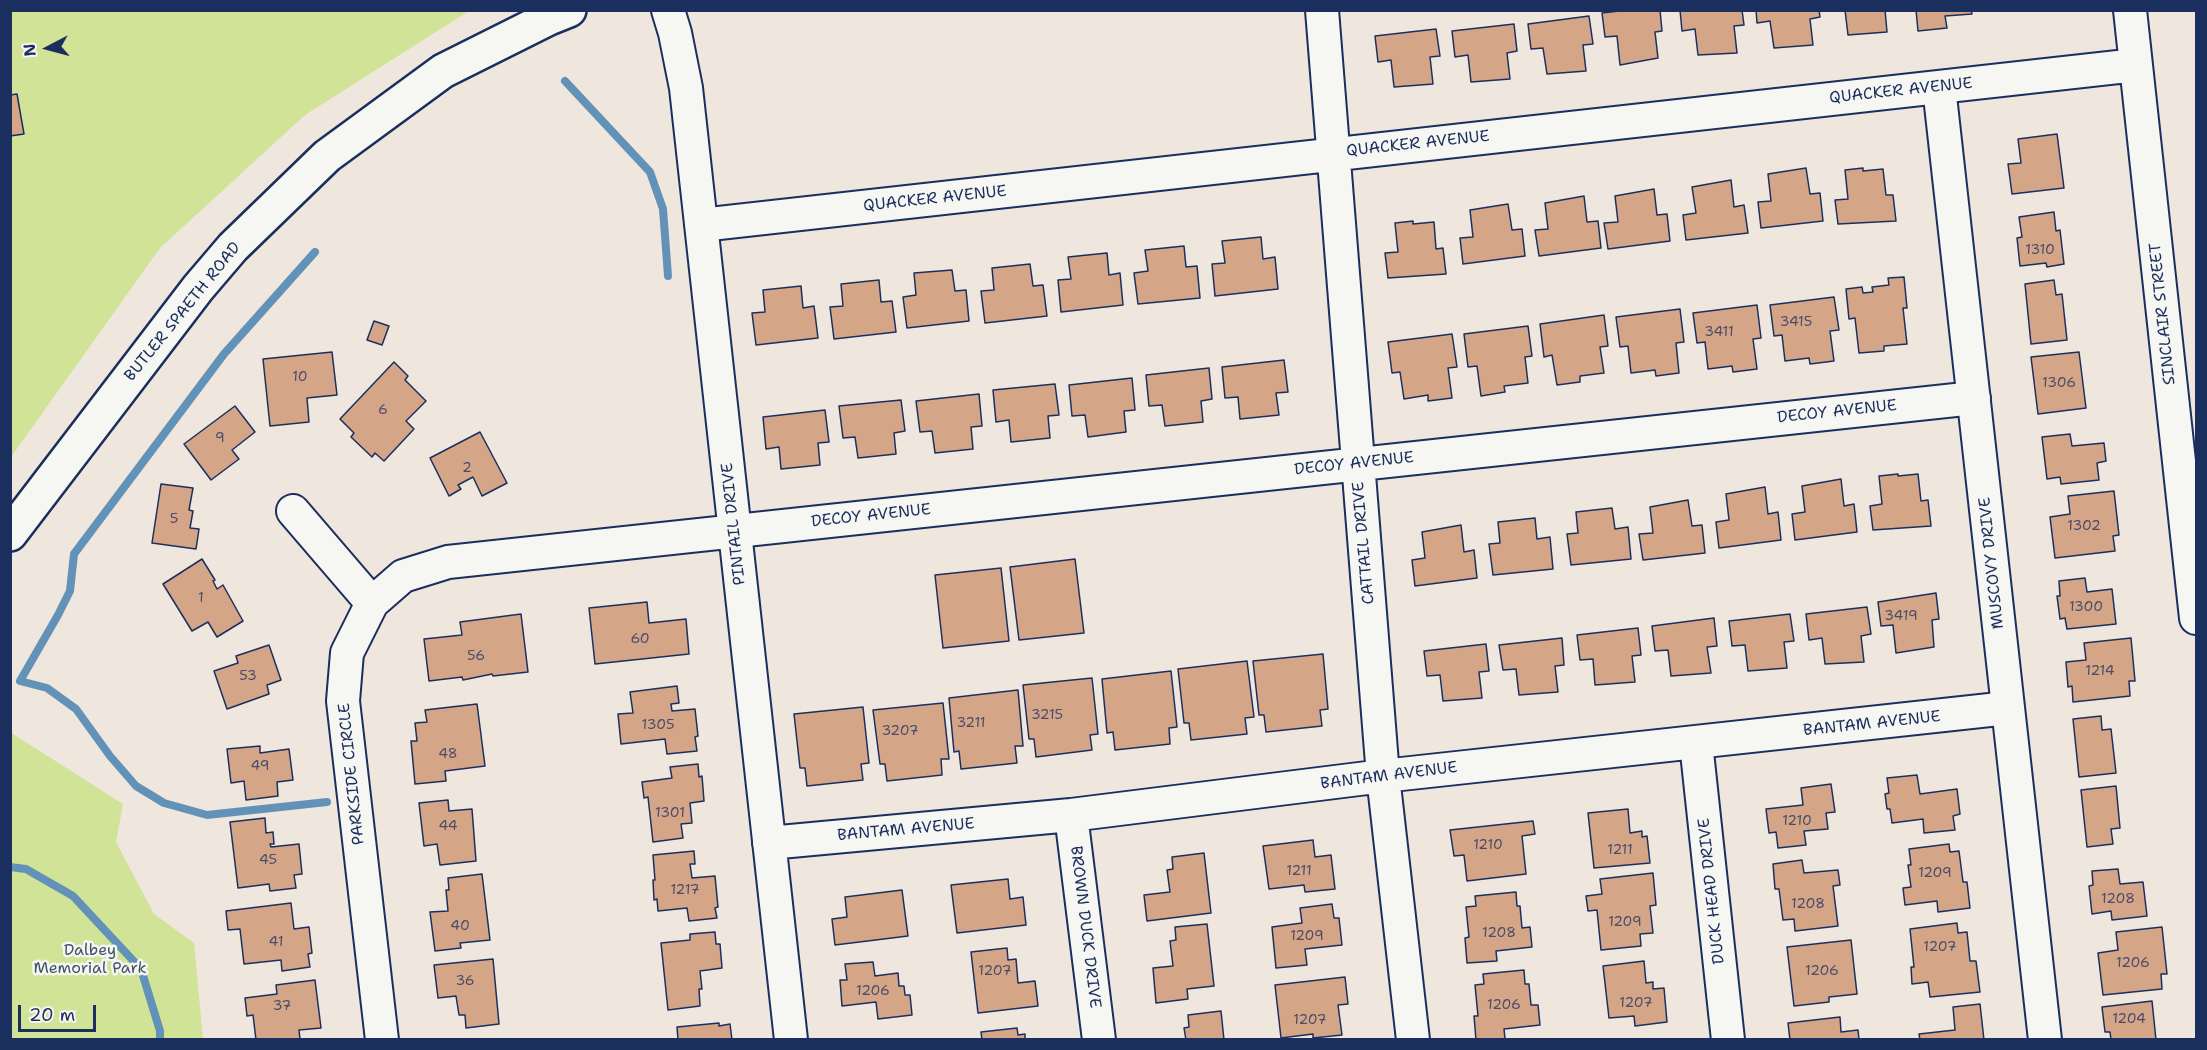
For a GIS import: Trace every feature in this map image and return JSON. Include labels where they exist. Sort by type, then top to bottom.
[{"type":"main road","name":"BUTLER SPAETH ROAD","points":[[10,534],[205,280],[233,247],[327,156],[443,71],[569,10]]},
{"type":"street","name":"PINTAIL DRIVE","points":[[668,10],[686,88],[791,1040]]},
{"type":"street","name":"CATTAIL DRIVE","points":[[1322,10],[1383,776],[1413,1040]]},
{"type":"street","name":"SINCLAIR STREET","points":[[2130,10],[2196,618]]},
{"type":"street","name":"QUACKER AVENUE","points":[[701,225],[2136,65]]},
{"type":"street","name":"MUSCOVY DRIVE","points":[[1939,87],[2045,1040]]},
{"type":"street","name":"DECOY AVENUE","points":[[735,531],[1974,398]]},
{"type":"street","points":[[292,511],[372,603]]},
{"type":"street","name":"PARKSIDE CIRCLE","points":[[382,1040],[343,701],[347,652],[372,603],[404,576],[448,562],[735,531]]},
{"type":"street","name":"BANTAM AVENUE","points":[[769,843],[1071,815],[1383,776],[2008,708]]},
{"type":"street","name":"DUCK HEAD DRIVE","points":[[1696,743],[1728,1040]]},
{"type":"street","name":"BROWN DUCK DRIVE","points":[[1071,815],[1099,1040]]},
{"type":"green space","points":[[11,11],[469,11],[305,115],[160,248],[11,457]]},
{"type":"green space","name":"Dalbey Memorial Park","points":[[10,732],[123,804],[116,842],[154,914],[194,943],[203,1039],[11,1039]]},
{"type":"building","points":[[1660,10],[1662,31],[1655,32],[1658,58],[1620,65],[1617,36],[1605,37],[1602,13]]},
{"type":"building","points":[[1680,10],[1742,10],[1744,25],[1734,26],[1737,53],[1698,55],[1695,29],[1682,31]]},
{"type":"building","points":[[1756,10],[1819,10],[1820,17],[1810,19],[1813,45],[1774,48],[1770,21],[1757,23]]},
{"type":"building","points":[[1845,10],[1885,10],[1887,32],[1848,35]]},
{"type":"building","points":[[1916,10],[1971,10],[1972,14],[1945,16],[1947,28],[1918,31]]},
{"type":"building","points":[[1589,16],[1593,44],[1583,45],[1586,71],[1547,74],[1543,48],[1531,49],[1528,24]]},
{"type":"building","points":[[1514,24],[1517,51],[1507,53],[1510,79],[1471,82],[1468,55],[1455,57],[1452,31]]},
{"type":"building","points":[[1436,29],[1440,56],[1430,57],[1433,84],[1394,87],[1391,60],[1378,62],[1375,36]]},
{"type":"building","points":[[17,94],[24,134],[10,136],[10,95]]},
{"type":"building","points":[[2057,134],[2064,188],[2012,194],[2008,164],[2021,163],[2018,139]]},
{"type":"building","points":[[1806,168],[1810,194],[1820,193],[1823,221],[1761,228],[1758,202],[1771,201],[1768,174]]},
{"type":"building","points":[[1863,168],[1863,171],[1883,169],[1886,195],[1893,195],[1896,221],[1838,224],[1835,200],[1848,199],[1845,170]]},
{"type":"building","points":[[1731,180],[1734,207],[1744,205],[1748,233],[1686,240],[1683,215],[1696,213],[1692,187]]},
{"type":"building","points":[[1654,189],[1657,215],[1667,214],[1670,241],[1608,249],[1604,223],[1618,222],[1615,196]]},
{"type":"building","points":[[1584,196],[1587,222],[1598,221],[1601,248],[1539,256],[1535,230],[1548,229],[1545,203]]},
{"type":"building","points":[[1508,204],[1512,230],[1522,229],[1525,256],[1463,264],[1460,238],[1473,237],[1470,210]]},
{"type":"building","points":[[2054,212],[2056,231],[2060,230],[2064,264],[2047,267],[2046,263],[2020,266],[2017,238],[2022,237],[2019,217]]},
{"type":"building","points":[[1413,221],[1413,224],[1434,222],[1436,249],[1443,248],[1446,274],[1388,278],[1385,253],[1398,252],[1395,223]]},
{"type":"building","points":[[1261,237],[1263,259],[1275,257],[1278,289],[1215,296],[1212,264],[1225,263],[1222,241]]},
{"type":"building","points":[[1184,246],[1186,267],[1197,266],[1200,298],[1138,304],[1134,273],[1148,271],[1145,250]]},
{"type":"building","points":[[1107,253],[1109,275],[1120,273],[1123,305],[1061,312],[1058,280],[1071,279],[1068,257]]},
{"type":"building","points":[[1030,264],[1033,286],[1043,285],[1047,316],[985,323],[981,291],[994,290],[992,268]]},
{"type":"building","points":[[952,270],[955,291],[966,290],[969,321],[907,328],[903,297],[916,295],[914,273]]},
{"type":"building","points":[[1904,277],[1907,308],[1903,308],[1907,344],[1884,346],[1884,351],[1859,353],[1855,318],[1849,319],[1846,289],[1862,287],[1863,293],[1873,292],[1872,287],[1889,285],[1888,278]]},
{"type":"building","points":[[879,280],[881,302],[892,301],[896,332],[834,339],[830,307],[843,306],[841,284]]},
{"type":"building","points":[[2054,280],[2056,295],[2062,294],[2067,340],[2031,344],[2025,284]]},
{"type":"building","points":[[801,286],[803,308],[814,306],[818,338],[756,345],[752,313],[765,312],[763,290]]},
{"type":"building","points":[[1834,297],[1839,330],[1830,331],[1834,361],[1810,364],[1809,358],[1785,361],[1782,335],[1774,336],[1770,305]]},
{"type":"building","points":[[1757,305],[1761,338],[1753,339],[1757,369],[1733,372],[1732,366],[1708,369],[1705,342],[1697,343],[1693,313]]},
{"type":"building","points":[[1680,309],[1684,342],[1676,343],[1679,373],[1656,376],[1655,370],[1631,373],[1628,346],[1620,347],[1616,317]]},
{"type":"building","points":[[1604,315],[1608,346],[1600,347],[1604,373],[1580,376],[1580,382],[1557,385],[1552,355],[1544,357],[1540,324]]},
{"type":"building","points":[[374,321],[389,326],[382,345],[367,340]]},
{"type":"building","points":[[1528,326],[1532,356],[1525,357],[1528,383],[1504,386],[1505,392],[1481,396],[1477,366],[1468,367],[1464,334]]},
{"type":"building","points":[[1452,334],[1457,367],[1448,368],[1452,398],[1428,401],[1428,395],[1404,399],[1400,372],[1392,373],[1388,342]]},
{"type":"building","points":[[332,352],[337,395],[307,398],[309,422],[270,426],[263,359]]},
{"type":"building","points":[[2079,352],[2086,408],[2038,414],[2031,357]]},
{"type":"building","points":[[1284,360],[1288,392],[1276,393],[1279,415],[1240,419],[1238,397],[1225,398],[1222,367]]},
{"type":"building","points":[[394,362],[408,376],[405,380],[426,401],[406,421],[414,429],[384,461],[375,453],[372,457],[351,437],[354,433],[340,419]]},
{"type":"building","points":[[1209,368],[1212,399],[1201,401],[1203,422],[1165,426],[1162,405],[1149,406],[1146,375]]},
{"type":"building","points":[[1132,378],[1135,410],[1124,411],[1126,432],[1088,437],[1085,415],[1072,416],[1069,385]]},
{"type":"building","points":[[1055,384],[1059,415],[1048,416],[1050,438],[1011,442],[1009,420],[996,422],[993,390]]},
{"type":"building","points":[[979,394],[982,426],[971,427],[973,449],[935,453],[932,431],[920,432],[916,401]]},
{"type":"building","points":[[901,400],[905,431],[894,433],[896,454],[858,458],[855,437],[843,438],[839,406]]},
{"type":"building","points":[[235,406],[255,432],[232,450],[239,459],[211,480],[184,444]]},
{"type":"building","points":[[825,410],[829,442],[818,443],[820,465],[781,469],[779,447],[766,449],[763,417]]},
{"type":"building","points":[[480,432],[507,483],[482,496],[473,477],[458,485],[461,489],[449,496],[430,458]]},
{"type":"building","points":[[2070,434],[2072,446],[2104,443],[2106,461],[2097,463],[2099,480],[2061,484],[2060,477],[2047,479],[2042,437]]},
{"type":"building","points":[[1898,474],[1898,476],[1918,474],[1921,501],[1928,500],[1931,526],[1873,530],[1870,506],[1882,504],[1879,476]]},
{"type":"building","points":[[1841,479],[1844,506],[1854,504],[1857,532],[1795,540],[1792,514],[1805,512],[1802,486]]},
{"type":"building","points":[[161,484],[193,488],[189,510],[193,511],[190,528],[199,529],[196,549],[152,543]]},
{"type":"building","points":[[1765,487],[1768,514],[1778,512],[1781,540],[1719,548],[1716,522],[1729,520],[1726,494]]},
{"type":"building","points":[[2114,491],[2119,535],[2113,536],[2115,551],[2055,558],[2050,517],[2070,514],[2068,496]]},
{"type":"building","points":[[1688,500],[1692,526],[1702,525],[1705,553],[1643,560],[1639,534],[1653,533],[1650,507]]},
{"type":"building","points":[[1612,508],[1615,529],[1628,527],[1631,559],[1571,565],[1567,534],[1578,533],[1576,512]]},
{"type":"building","points":[[1535,518],[1537,539],[1550,537],[1553,569],[1493,575],[1489,544],[1500,543],[1498,522]]},
{"type":"building","points":[[1461,525],[1464,552],[1474,550],[1477,578],[1415,586],[1412,560],[1425,558],[1422,532]]},
{"type":"building","points":[[202,559],[215,580],[213,581],[217,589],[223,585],[243,621],[217,637],[208,622],[192,631],[163,584]]},
{"type":"building","points":[[1075,559],[1084,633],[1019,640],[1010,567]]},
{"type":"building","points":[[1001,568],[1009,641],[943,648],[935,575]]},
{"type":"building","points":[[2085,578],[2087,592],[2112,589],[2116,624],[2067,629],[2065,618],[2060,619],[2057,596],[2060,596],[2059,581]]},
{"type":"building","points":[[1936,593],[1939,619],[1932,620],[1934,647],[1896,653],[1893,625],[1881,626],[1878,602]]},
{"type":"building","points":[[647,602],[649,623],[686,619],[689,654],[595,664],[589,608]]},
{"type":"building","points":[[1867,607],[1871,634],[1861,636],[1864,662],[1825,664],[1822,638],[1809,640],[1806,614]]},
{"type":"building","points":[[521,614],[528,672],[493,676],[492,674],[463,680],[462,677],[429,681],[424,639],[462,635],[460,622]]},
{"type":"building","points":[[1790,614],[1794,641],[1784,642],[1787,668],[1748,671],[1745,645],[1732,646],[1729,621]]},
{"type":"building","points":[[1714,618],[1717,646],[1707,647],[1711,673],[1671,676],[1668,650],[1655,651],[1652,626]]},
{"type":"building","points":[[1638,628],[1641,655],[1632,656],[1635,682],[1595,685],[1593,659],[1580,660],[1577,635]]},
{"type":"building","points":[[1562,638],[1564,665],[1555,666],[1558,692],[1519,695],[1516,669],[1503,670],[1499,645]]},
{"type":"building","points":[[2131,638],[2135,681],[2129,681],[2130,696],[2073,702],[2072,686],[2068,687],[2066,662],[2086,660],[2084,643]]},
{"type":"building","points":[[1486,644],[1489,671],[1479,672],[1482,698],[1443,701],[1440,675],[1427,676],[1424,651]]},
{"type":"building","points":[[269,645],[281,680],[267,685],[269,694],[227,709],[214,671],[238,663],[236,656]]},
{"type":"building","points":[[1323,654],[1328,709],[1320,710],[1322,726],[1266,732],[1264,715],[1259,715],[1253,661]]},
{"type":"building","points":[[1247,661],[1254,717],[1245,718],[1247,734],[1191,740],[1189,723],[1184,723],[1178,669]]},
{"type":"building","points":[[1171,671],[1177,727],[1169,728],[1170,744],[1115,750],[1113,732],[1107,733],[1102,679]]},
{"type":"building","points":[[1092,678],[1098,734],[1090,735],[1092,750],[1036,757],[1034,739],[1029,739],[1023,685]]},
{"type":"building","points":[[677,686],[679,703],[671,704],[672,711],[695,709],[697,751],[667,754],[665,739],[621,744],[618,714],[633,713],[630,692]]},
{"type":"building","points":[[1018,690],[1023,746],[1015,746],[1017,763],[961,769],[959,751],[954,752],[949,698]]},
{"type":"building","points":[[943,703],[949,759],[941,759],[942,775],[887,781],[885,764],[880,764],[873,710]]},
{"type":"building","points":[[477,704],[485,766],[445,771],[446,781],[415,784],[411,741],[417,741],[415,723],[427,722],[425,710]]},
{"type":"building","points":[[863,707],[869,763],[861,764],[863,780],[807,786],[805,768],[800,768],[794,714]]},
{"type":"building","points":[[2101,716],[2102,730],[2111,729],[2116,773],[2079,777],[2073,719]]},
{"type":"building","points":[[260,746],[260,753],[289,749],[293,780],[277,782],[278,796],[246,800],[244,781],[231,783],[227,749]]},
{"type":"building","points":[[698,764],[699,777],[702,776],[704,801],[690,803],[692,823],[681,824],[683,838],[653,842],[648,797],[644,798],[642,782],[672,778],[670,767]]},
{"type":"building","points":[[1917,775],[1920,794],[1957,789],[1960,814],[1953,816],[1955,830],[1924,833],[1923,819],[1892,823],[1885,794],[1889,793],[1887,778]]},
{"type":"building","points":[[1831,784],[1835,812],[1826,813],[1828,829],[1804,831],[1806,845],[1778,848],[1776,832],[1769,833],[1766,809],[1803,805],[1801,788]]},
{"type":"building","points":[[2116,786],[2120,828],[2111,829],[2113,844],[2087,847],[2081,790]]},
{"type":"building","points":[[448,800],[449,811],[472,809],[476,861],[440,865],[437,844],[424,846],[419,803]]},
{"type":"building","points":[[1628,809],[1630,833],[1642,831],[1642,837],[1647,836],[1650,863],[1594,868],[1588,813]]},
{"type":"building","points":[[265,818],[266,833],[273,832],[274,844],[270,844],[271,847],[299,844],[302,874],[294,875],[296,888],[270,891],[269,884],[238,888],[230,822]]},
{"type":"building","points":[[1533,821],[1535,834],[1522,836],[1526,874],[1467,881],[1464,855],[1454,856],[1450,830]]},
{"type":"building","points":[[1313,840],[1315,857],[1331,855],[1335,889],[1305,892],[1304,885],[1269,889],[1263,846]]},
{"type":"building","points":[[1949,844],[1950,852],[1959,851],[1963,882],[1967,882],[1970,908],[1938,912],[1937,901],[1905,905],[1903,888],[1911,887],[1908,865],[1911,865],[1909,849]]},
{"type":"building","points":[[694,851],[695,864],[690,864],[692,878],[715,876],[717,918],[689,921],[687,908],[658,911],[657,899],[654,900],[653,855]]},
{"type":"building","points":[[1204,853],[1211,913],[1147,921],[1144,895],[1170,892],[1167,870],[1173,869],[1172,857]]},
{"type":"building","points":[[1802,860],[1804,873],[1838,870],[1840,885],[1833,886],[1838,926],[1795,931],[1794,919],[1783,920],[1779,889],[1775,889],[1773,864]]},
{"type":"building","points":[[2118,869],[2120,884],[2143,882],[2147,916],[2112,920],[2111,911],[2092,914],[2089,886],[2093,885],[2092,871]]},
{"type":"building","points":[[1653,873],[1656,905],[1650,906],[1653,933],[1640,934],[1641,946],[1601,950],[1597,910],[1588,911],[1586,896],[1602,894],[1600,879]]},
{"type":"building","points":[[482,874],[490,940],[460,943],[461,948],[435,951],[430,912],[448,911],[446,890],[449,890],[448,878]]},
{"type":"building","points":[[1008,879],[1010,899],[1023,897],[1026,925],[957,933],[951,885]]},
{"type":"building","points":[[902,890],[908,936],[835,945],[832,919],[847,917],[845,897]]},
{"type":"building","points":[[1516,892],[1522,928],[1530,927],[1532,947],[1496,951],[1497,961],[1467,963],[1465,938],[1469,937],[1466,907],[1476,906],[1475,896]]},
{"type":"building","points":[[291,903],[294,929],[309,927],[312,953],[308,954],[310,967],[282,971],[281,960],[244,964],[240,929],[228,930],[226,911]]},
{"type":"building","points":[[1332,904],[1334,918],[1339,918],[1342,945],[1305,949],[1307,965],[1276,968],[1272,927],[1302,923],[1300,908]]},
{"type":"building","points":[[1957,923],[1958,933],[1967,932],[1970,961],[1976,961],[1980,992],[1930,997],[1928,982],[1912,984],[1911,967],[1914,967],[1910,929]]},
{"type":"building","points":[[1207,924],[1214,986],[1187,989],[1188,999],[1156,1003],[1153,968],[1173,966],[1170,941],[1176,940],[1175,927]]},
{"type":"building","points":[[2162,927],[2167,974],[2161,974],[2162,989],[2103,995],[2098,953],[2118,950],[2116,932]]},
{"type":"building","points":[[715,932],[716,944],[720,944],[722,968],[700,971],[702,989],[699,989],[700,1006],[668,1010],[661,943],[690,940],[690,934]]},
{"type":"building","points":[[1851,940],[1857,994],[1829,997],[1829,1002],[1794,1006],[1787,947]]},
{"type":"building","points":[[1007,948],[1008,960],[1016,959],[1018,983],[1035,981],[1038,1006],[978,1013],[971,952]]},
{"type":"building","points":[[493,959],[499,1024],[466,1028],[465,1015],[459,1015],[456,996],[438,998],[434,965]]},
{"type":"building","points":[[1644,961],[1646,983],[1653,982],[1653,989],[1664,988],[1667,1022],[1635,1026],[1634,1016],[1609,1018],[1603,966]]},
{"type":"building","points":[[873,962],[875,976],[898,973],[899,986],[904,986],[905,995],[910,995],[912,1015],[878,1019],[876,1002],[842,1006],[840,980],[847,980],[845,964]]},
{"type":"building","points":[[1524,970],[1525,984],[1529,984],[1531,1005],[1538,1005],[1540,1025],[1504,1029],[1505,1039],[1476,1040],[1474,1016],[1478,1016],[1475,985],[1484,984],[1483,974]]},
{"type":"building","points":[[1345,977],[1348,1004],[1338,1005],[1342,1035],[1313,1038],[1313,1034],[1281,1038],[1275,985]]},
{"type":"building","points":[[315,980],[321,1028],[299,1030],[300,1039],[256,1040],[253,1015],[247,1016],[245,998],[277,994],[276,985]]},
{"type":"building","points":[[2152,1001],[2156,1040],[2111,1040],[2110,1032],[2105,1032],[2102,1007]]},
{"type":"building","points":[[1980,1004],[1984,1040],[1920,1040],[1919,1034],[1955,1030],[1953,1007]]},
{"type":"building","points":[[1221,1011],[1224,1040],[1186,1040],[1184,1028],[1189,1027],[1188,1015]]},
{"type":"building","points":[[1840,1017],[1841,1032],[1858,1030],[1859,1040],[1790,1040],[1788,1023]]},
{"type":"building","points":[[719,1023],[719,1026],[730,1024],[732,1040],[678,1040],[677,1027]]},
{"type":"building","points":[[1017,1028],[1018,1035],[1025,1034],[1025,1040],[982,1040],[981,1032]]},
{"type":"waterway","points":[[565,81],[650,172],[663,209],[668,276]]},
{"type":"waterway","points":[[315,252],[224,354],[74,554],[70,591],[20,681],[47,688],[76,709],[110,756],[136,786],[164,803],[207,815],[327,802]]},
{"type":"waterway","points":[[10,867],[26,869],[73,896],[141,969],[160,1031],[160,1040]]}]
